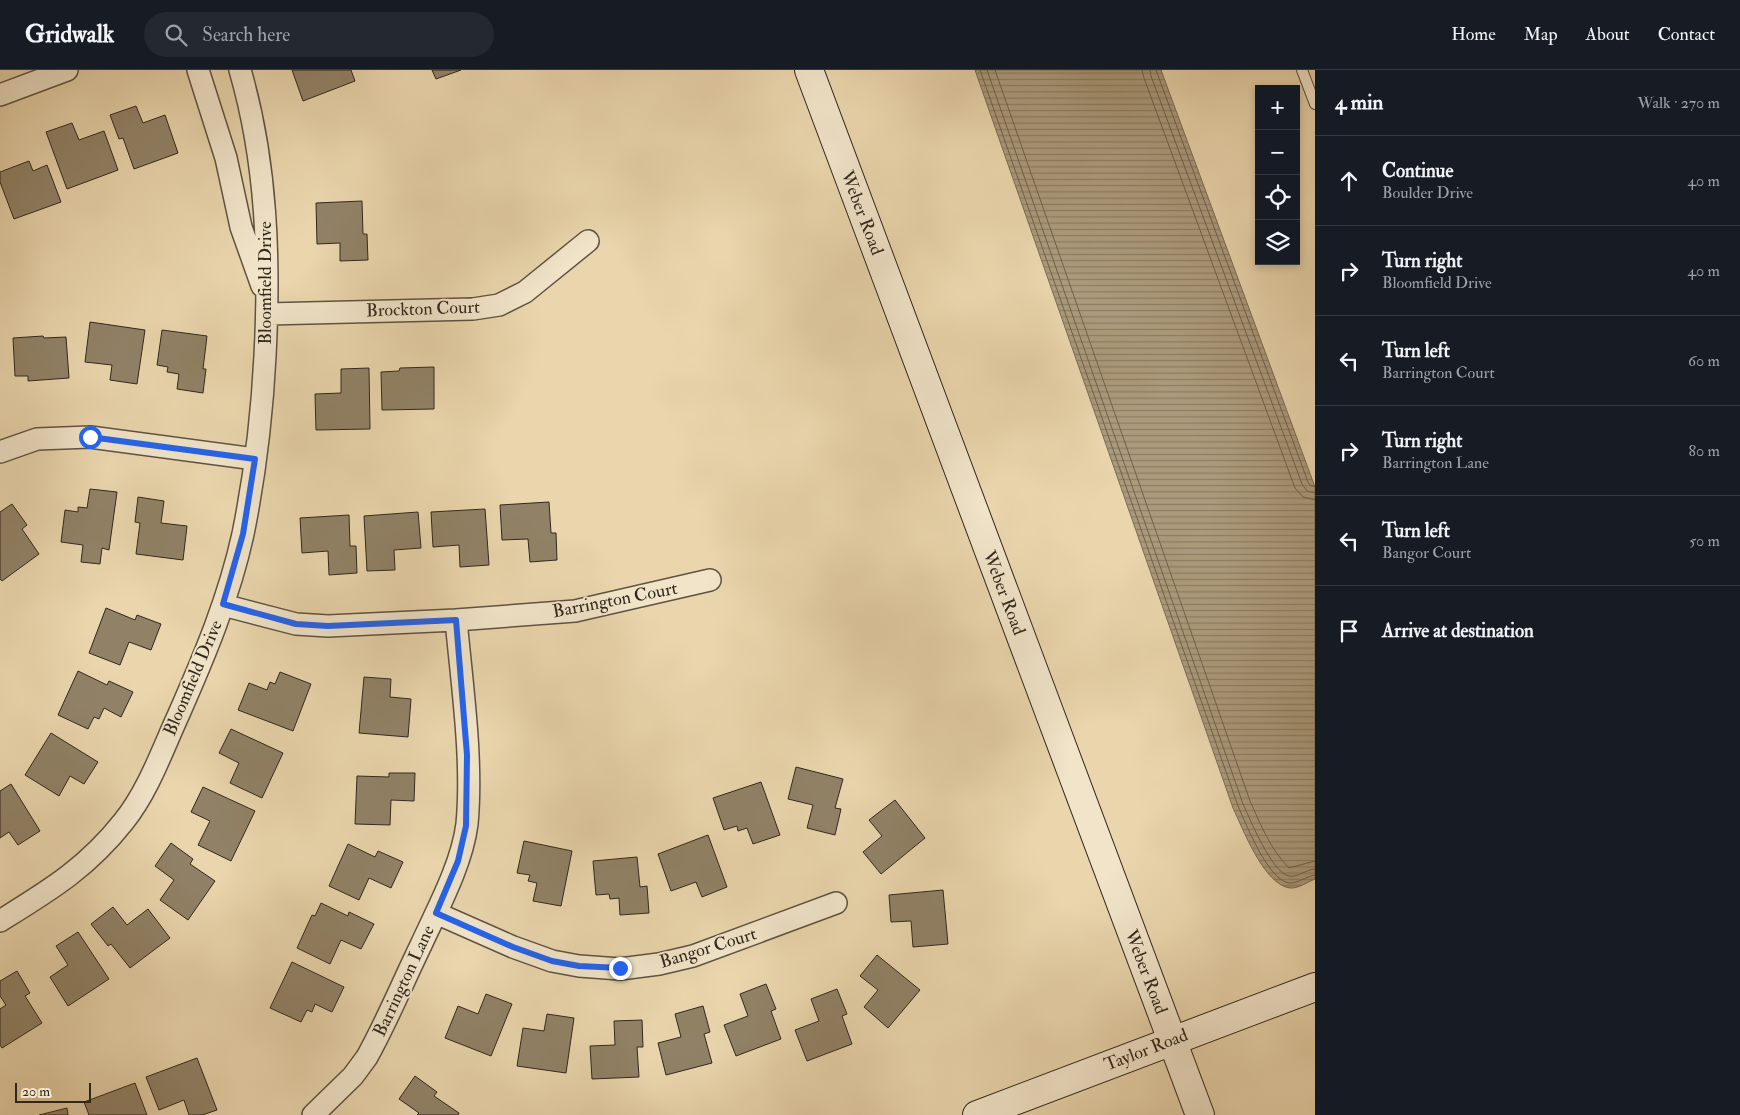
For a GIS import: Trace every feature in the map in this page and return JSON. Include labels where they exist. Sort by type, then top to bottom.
[{"type":"main road","name":"Weber Road","points":[[809,70],[1200,1115]]},
{"type":"main road","name":"Taylor Road","points":[[977,1115],[1315,987]]},
{"type":"street","points":[[0,95],[67,70]]},
{"type":"street","points":[[198,70],[226,158],[241,227],[268,308]]},
{"type":"street","name":"Bloomfield Drive","points":[[0,921],[74,874],[98,852],[126,819],[147,784],[210,645],[243,534],[263,407],[268,308],[266,221],[260,164],[246,90],[240,70]]},
{"type":"street","name":"Brockton Court","points":[[268,308],[473,309],[499,305],[525,292],[588,241]]},
{"type":"street","points":[[0,452],[37,439],[90,437],[255,459]]},
{"type":"street","name":"Barrington Court","points":[[223,604],[296,624],[328,626],[456,620],[575,611],[710,580]]},
{"type":"street","name":"Barrington Lane","points":[[313,1115],[353,1076],[367,1058],[436,913],[458,861],[466,826],[467,755],[456,620]]},
{"type":"street","name":"Bangor Court","points":[[436,913],[513,947],[552,961],[579,966],[620,968],[659,964],[693,956],[836,903]]},
{"type":"lane","points":[[1302,70],[1315,104]]},
{"type":"water","points":[[975,70],[1161,70],[1315,487],[1315,879],[1299,886],[1290,888],[1280,885],[1263,867],[1233,808]]},
{"type":"building","points":[[292,70],[351,70],[355,81],[303,101]]},
{"type":"building","points":[[432,70],[461,70],[436,79]]},
{"type":"building","points":[[136,106],[143,123],[165,115],[178,153],[134,169],[123,138],[119,139],[110,115]]},
{"type":"building","points":[[72,123],[79,140],[104,131],[118,170],[67,189],[46,132]]},
{"type":"building","points":[[29,161],[33,171],[47,165],[61,202],[14,219],[0,182],[0,172]]},
{"type":"building","points":[[362,201],[363,234],[367,234],[368,260],[340,261],[340,243],[317,244],[316,203]]},
{"type":"building","points":[[90,322],[145,330],[137,384],[110,380],[112,365],[85,362]]},
{"type":"building","points":[[162,330],[207,336],[203,369],[206,369],[203,393],[177,389],[179,374],[167,372],[168,367],[157,365]]},
{"type":"building","points":[[43,336],[44,338],[66,337],[69,378],[28,381],[28,376],[15,376],[13,338]]},
{"type":"building","points":[[434,367],[434,409],[382,410],[381,372],[399,371],[400,368]]},
{"type":"building","points":[[369,368],[370,429],[316,430],[315,394],[341,393],[341,369]]},
{"type":"building","points":[[90,489],[117,492],[109,550],[102,548],[100,564],[81,562],[83,545],[61,542],[65,510],[78,512],[78,507],[87,508]]},
{"type":"building","points":[[138,497],[164,501],[161,523],[187,526],[183,560],[136,554],[140,523],[135,522]]},
{"type":"building","points":[[549,502],[551,533],[556,533],[557,560],[530,562],[528,539],[502,540],[500,505]]},
{"type":"building","points":[[12,504],[27,525],[22,529],[39,554],[2,581],[0,579],[0,512]]},
{"type":"building","points":[[485,509],[489,565],[460,567],[459,545],[433,547],[431,512]]},
{"type":"building","points":[[418,512],[421,548],[394,550],[395,570],[367,571],[364,516]]},
{"type":"building","points":[[349,515],[350,546],[356,546],[357,573],[329,575],[328,551],[302,553],[300,518]]},
{"type":"building","points":[[106,608],[135,620],[137,615],[161,624],[151,650],[129,642],[120,665],[89,653]]},
{"type":"building","points":[[78,671],[107,685],[109,681],[133,692],[121,717],[104,708],[99,719],[94,717],[88,729],[58,715]]},
{"type":"building","points":[[280,672],[311,684],[293,731],[238,710],[249,683],[267,690],[270,682],[275,684]]},
{"type":"building","points":[[364,677],[391,679],[390,697],[411,699],[408,737],[359,733]]},
{"type":"building","points":[[231,729],[283,753],[262,798],[230,783],[239,763],[219,753]]},
{"type":"building","points":[[51,733],[98,762],[84,784],[70,776],[59,796],[25,775]]},
{"type":"building","points":[[796,767],[843,779],[835,808],[841,809],[835,835],[807,828],[813,805],[788,799]]},
{"type":"building","points":[[389,773],[415,773],[414,801],[391,800],[390,825],[355,824],[357,776],[389,777]]},
{"type":"building","points":[[761,782],[780,835],[753,844],[747,828],[738,831],[737,826],[724,830],[713,798]]},
{"type":"building","points":[[11,784],[40,831],[18,845],[9,832],[0,838],[0,791]]},
{"type":"building","points":[[203,787],[255,811],[231,861],[198,845],[210,821],[191,812]]},
{"type":"building","points":[[895,800],[925,838],[881,874],[863,852],[882,836],[869,820]]},
{"type":"building","points":[[708,835],[727,887],[702,897],[696,882],[671,891],[658,854]]},
{"type":"building","points":[[524,841],[572,851],[561,906],[533,901],[537,883],[528,881],[530,875],[517,873]]},
{"type":"building","points":[[171,843],[193,859],[190,864],[215,881],[188,920],[160,900],[174,880],[155,866]]},
{"type":"building","points":[[348,844],[375,857],[378,851],[403,862],[391,888],[369,878],[359,900],[329,886]]},
{"type":"building","points":[[637,857],[640,887],[647,886],[649,913],[620,915],[619,898],[610,899],[609,894],[596,895],[593,861]]},
{"type":"building","points":[[943,890],[948,944],[913,947],[911,921],[891,922],[889,895]]},
{"type":"building","points":[[321,903],[348,916],[349,912],[374,924],[361,949],[341,940],[330,964],[297,948],[312,915],[315,916]]},
{"type":"building","points":[[113,907],[127,925],[148,909],[170,938],[130,968],[111,944],[108,946],[91,924]]},
{"type":"building","points":[[78,932],[109,979],[68,1006],[50,977],[68,965],[56,946]]},
{"type":"building","points":[[877,955],[920,990],[888,1028],[864,1007],[878,990],[860,976]]},
{"type":"building","points":[[292,962],[344,987],[332,1012],[315,1004],[312,1012],[307,1010],[301,1022],[270,1008]]},
{"type":"building","points":[[17,971],[30,993],[25,996],[42,1023],[2,1048],[0,1045],[0,1009],[6,1005],[0,996],[0,981]]},
{"type":"building","points":[[766,984],[776,1009],[771,1011],[781,1039],[736,1056],[724,1025],[748,1016],[740,994]]},
{"type":"building","points":[[837,989],[847,1014],[842,1016],[852,1044],[807,1061],[795,1030],[819,1021],[811,999]]},
{"type":"building","points":[[486,994],[512,1004],[491,1056],[445,1038],[458,1006],[478,1014]]},
{"type":"building","points":[[703,1006],[710,1032],[704,1034],[712,1063],[666,1075],[658,1043],[681,1037],[675,1014]]},
{"type":"building","points":[[547,1014],[574,1018],[566,1073],[517,1066],[523,1028],[544,1031]]},
{"type":"building","points":[[642,1020],[643,1047],[637,1047],[639,1077],[592,1079],[590,1046],[615,1045],[614,1021]]},
{"type":"building","points":[[197,1058],[217,1110],[202,1115],[189,1115],[184,1100],[159,1110],[146,1077]]},
{"type":"building","points":[[415,1076],[437,1092],[434,1096],[459,1113],[458,1115],[417,1115],[419,1113],[399,1099]]},
{"type":"building","points":[[135,1083],[147,1115],[89,1115],[84,1102]]},
{"type":"building","points":[[67,1108],[68,1115],[39,1115]]},
{"type":"route","points":[[90,437],[255,459],[243,534],[223,604],[296,624],[328,626],[456,620],[467,755],[468,794],[466,826],[458,861],[436,913],[513,947],[552,961],[579,966],[620,968]]}]
